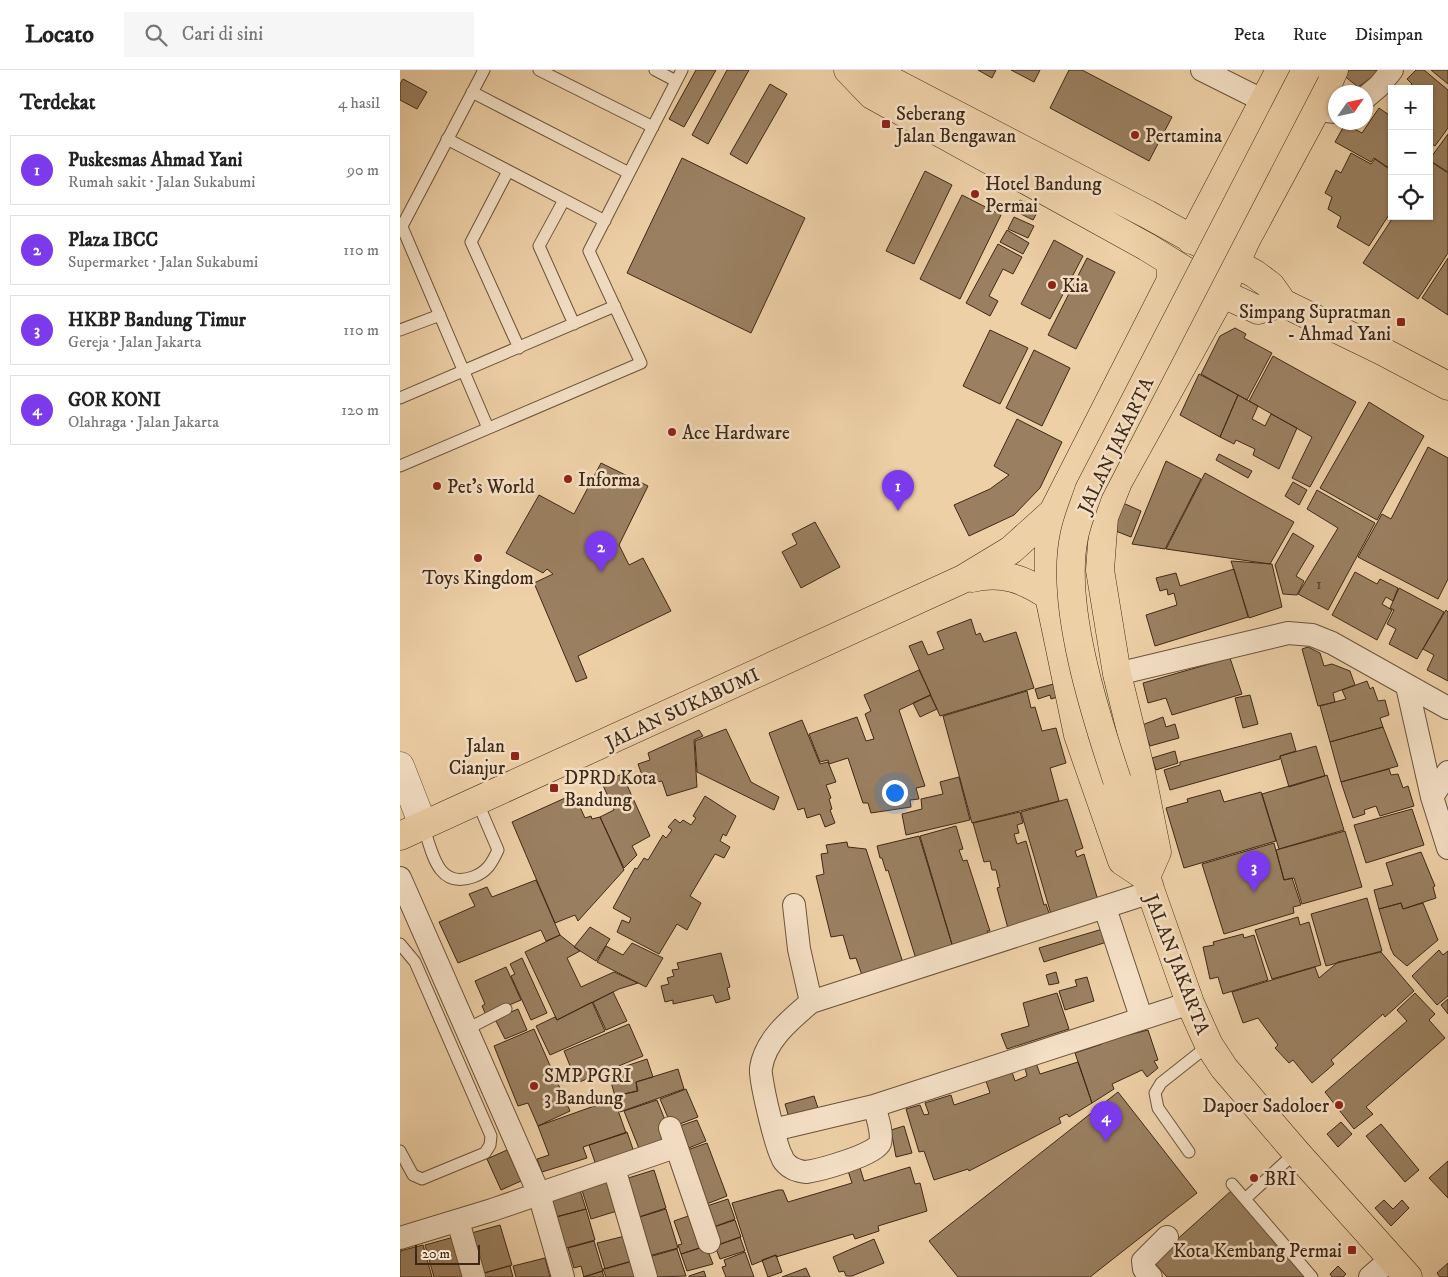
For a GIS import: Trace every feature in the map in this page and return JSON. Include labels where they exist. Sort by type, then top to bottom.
[{"type":"main road","points":[[848,70],[1197,229],[1240,254],[1271,286],[1283,302],[1448,386]]},
{"type":"main road","points":[[1197,229],[1280,70]]},
{"type":"main road","name":"JALAN JAKARTA","points":[[1306,70],[1090,490],[1074,537],[1071,586],[1078,638],[1148,885],[1190,1003],[1209,1045],[1224,1068],[1400,1268]]},
{"type":"main road","name":"JALAN JAKARTA","points":[[1148,885],[1157,852],[1141,772],[1117,674],[1100,570],[1104,517],[1118,482],[1221,293],[1240,254],[1326,111],[1334,70]]},
{"type":"main road","points":[[876,83],[1221,293],[1258,310],[1283,302]]},
{"type":"main road","name":"JALAN JAKARTA","points":[[1148,885],[1122,861],[1078,735],[1049,596],[1049,546],[1053,512],[1171,280],[1171,263]]},
{"type":"main road","name":"JALAN SUKABUMI","points":[[412,831],[963,580],[1012,550],[1053,512]]},
{"type":"main road","name":"JALAN SUKABUMI","points":[[963,580],[986,575],[1008,576],[1030,583],[1049,596]]},
{"type":"street","points":[[1202,70],[1264,101]]},
{"type":"street","points":[[1373,91],[1392,70]]},
{"type":"street","points":[[1117,674],[1288,633],[1312,635],[1332,643],[1448,708]]},
{"type":"street","points":[[1407,686],[1432,797],[1448,848]]},
{"type":"street","points":[[400,766],[412,831]]},
{"type":"street","points":[[1432,797],[1448,772]]},
{"type":"street","points":[[400,878],[539,1194],[563,1277]]},
{"type":"street","points":[[874,1106],[881,1138],[880,1144],[874,1150],[859,1157],[805,1172],[791,1168],[782,1158],[773,1130],[760,1069],[769,1048],[784,1025],[811,1002],[1105,908],[1148,885]]},
{"type":"street","points":[[794,905],[799,949],[811,1002]]},
{"type":"street","points":[[1105,908],[1141,1018]]},
{"type":"street","points":[[773,1130],[874,1106],[1190,1003]]},
{"type":"street","points":[[400,1238],[458,1221],[614,1168],[673,1137],[709,1242]]},
{"type":"street","points":[[614,1168],[646,1277]]},
{"type":"street","points":[[458,1221],[474,1277]]},
{"type":"street","points":[[1151,1277],[1144,1269],[1143,1261],[1167,1237]]},
{"type":"street","points":[[1370,1277],[1400,1268]]},
{"type":"lane","points":[[484,70],[401,228],[488,428]]},
{"type":"lane","points":[[539,70],[653,127]]},
{"type":"lane","points":[[400,466],[642,363],[589,251],[679,75],[655,70]]},
{"type":"lane","points":[[472,92],[630,172]]},
{"type":"lane","points":[[447,139],[605,221]]},
{"type":"lane","points":[[508,171],[471,242],[519,348]]},
{"type":"lane","points":[[564,200],[539,246],[574,324]]},
{"type":"lane","points":[[400,398],[615,306]]},
{"type":"lane","points":[[400,330],[440,315]]},
{"type":"lane","points":[[412,831],[446,878],[460,882],[476,876],[491,866],[498,850],[477,801]]},
{"type":"lane","points":[[400,944],[415,962],[491,1136],[490,1146],[476,1158],[422,1179],[413,1175],[400,1151]]},
{"type":"lane","points":[[467,1029],[506,1009]]},
{"type":"lane","points":[[1189,1152],[1158,1108],[1155,1093],[1161,1083],[1209,1045]]},
{"type":"lane","points":[[1245,1199],[1296,1152]]},
{"type":"lane","points":[[1232,1184],[1312,1277]]},
{"type":"building","points":[[696,70],[716,70],[684,127],[669,119]]},
{"type":"building","points":[[727,70],[749,70],[708,144],[692,135]]},
{"type":"building","points":[[978,70],[996,70],[992,78]]},
{"type":"building","points":[[1011,70],[1040,70],[1034,82]]},
{"type":"building","points":[[1069,70],[1082,70],[1172,117],[1149,161],[1050,108]]},
{"type":"building","points":[[1345,70],[1382,70],[1361,85],[1356,85],[1342,74]]},
{"type":"building","points":[[1416,70],[1424,70],[1448,90],[1448,128],[1435,146],[1433,145],[1433,85],[1411,85],[1407,79]]},
{"type":"building","points":[[1431,70],[1448,70],[1448,84]]},
{"type":"building","points":[[403,79],[427,92],[417,109],[400,100],[400,84]]},
{"type":"building","points":[[770,84],[787,94],[747,164],[730,154]]},
{"type":"building","points":[[1379,108],[1388,114],[1388,167],[1374,158],[1371,162],[1335,142],[1342,130],[1356,130],[1362,133],[1364,130],[1373,130],[1373,117]]},
{"type":"building","points":[[1448,134],[1448,172],[1433,163],[1433,155]]},
{"type":"building","points":[[1351,153],[1371,164],[1375,159],[1388,168],[1388,216],[1369,246],[1337,227],[1341,217],[1328,209],[1332,197],[1325,193],[1336,170],[1341,173]]},
{"type":"building","points":[[682,158],[805,218],[751,333],[627,273]]},
{"type":"building","points":[[1433,163],[1448,173],[1448,253],[1418,299],[1363,263],[1391,220],[1433,220]]},
{"type":"building","points":[[925,171],[952,185],[914,264],[886,251]]},
{"type":"building","points":[[962,195],[1001,215],[960,299],[920,279]]},
{"type":"building","points":[[1020,200],[1039,209],[1033,220],[1015,211]]},
{"type":"building","points":[[1014,217],[1034,226],[1028,238],[1008,229]]},
{"type":"building","points":[[1007,230],[1029,243],[1023,254],[1000,242]]},
{"type":"building","points":[[1054,240],[1083,256],[1050,319],[1021,304]]},
{"type":"building","points":[[998,244],[1022,257],[1013,274],[1003,269],[989,296],[998,301],[990,316],[966,303]]},
{"type":"building","points":[[1087,258],[1115,272],[1076,349],[1048,335]]},
{"type":"building","points":[[1448,258],[1448,315],[1422,298]]},
{"type":"building","points":[[1235,328],[1246,334],[1244,338],[1272,353],[1247,400],[1201,374],[1220,336]]},
{"type":"building","points":[[990,330],[1028,348],[1000,404],[963,386]]},
{"type":"building","points":[[1034,350],[1070,368],[1042,426],[1006,408]]},
{"type":"building","points":[[1273,356],[1356,402],[1310,487],[1292,478],[1312,437],[1249,401]]},
{"type":"building","points":[[1199,374],[1238,395],[1220,437],[1180,415]]},
{"type":"building","points":[[1238,395],[1258,406],[1252,419],[1265,426],[1271,414],[1297,428],[1279,469],[1253,455],[1255,449],[1236,440],[1234,444],[1220,437]]},
{"type":"building","points":[[1369,402],[1424,436],[1377,520],[1320,488]]},
{"type":"building","points":[[1017,419],[1062,442],[1040,488],[1014,515],[969,536],[954,505],[990,489],[1009,475],[994,466]]},
{"type":"building","points":[[1428,447],[1448,458],[1448,579],[1438,599],[1358,557],[1382,514],[1391,519]]},
{"type":"building","points":[[1219,454],[1252,471],[1248,478],[1216,460]]},
{"type":"building","points":[[1166,461],[1201,479],[1165,549],[1132,544]]},
{"type":"building","points":[[601,463],[648,486],[619,545],[629,565],[643,558],[671,611],[578,656],[587,678],[576,682],[534,583],[553,574],[547,569],[543,573],[506,553],[539,495],[574,514]]},
{"type":"building","points":[[1205,473],[1294,522],[1270,564],[1166,549]]},
{"type":"building","points":[[1293,482],[1307,490],[1299,505],[1285,496]]},
{"type":"building","points":[[1317,490],[1375,523],[1328,610],[1298,594],[1338,528],[1307,509]]},
{"type":"building","points":[[1123,503],[1141,511],[1131,537],[1113,530]]},
{"type":"building","points":[[815,522],[840,567],[801,588],[782,552],[797,544],[792,534]]},
{"type":"building","points":[[1293,533],[1314,546],[1296,576],[1304,581],[1297,595],[1283,594],[1275,565]]},
{"type":"building","points":[[1231,561],[1272,564],[1282,607],[1249,618]]},
{"type":"building","points":[[1234,569],[1248,617],[1155,646],[1146,615],[1177,605],[1174,593],[1168,595],[1167,589],[1160,591],[1156,578],[1176,573],[1180,586]]},
{"type":"building","points":[[1355,572],[1377,584],[1380,579],[1398,588],[1393,601],[1386,597],[1382,604],[1392,610],[1377,640],[1332,615]]},
{"type":"building","points":[[1399,588],[1444,612],[1417,659],[1389,644],[1396,629],[1387,624],[1394,610],[1390,608]]},
{"type":"building","points":[[1446,610],[1448,612],[1448,681],[1427,670],[1434,655],[1423,649]]},
{"type":"building","points":[[971,619],[976,635],[980,633],[984,642],[1016,632],[1034,688],[940,716],[909,646],[922,641],[928,655],[944,649],[937,632]]},
{"type":"building","points":[[1308,647],[1320,653],[1324,666],[1332,664],[1350,671],[1355,685],[1333,693],[1335,702],[1318,706],[1302,649]]},
{"type":"building","points":[[1230,658],[1242,694],[1172,715],[1166,698],[1148,703],[1143,683]]},
{"type":"building","points":[[919,670],[931,695],[899,710],[925,786],[916,788],[919,799],[910,800],[911,807],[871,813],[868,803],[863,803],[848,758],[829,764],[828,760],[820,762],[809,734],[857,717],[866,741],[874,739],[865,714],[871,711],[864,695]]},
{"type":"building","points":[[1367,681],[1370,689],[1373,687],[1378,701],[1385,700],[1389,715],[1380,718],[1383,727],[1330,742],[1320,706],[1346,699],[1342,690]]},
{"type":"building","points":[[1061,682],[1064,695],[1051,699],[1050,695],[1038,699],[1035,689]]},
{"type":"building","points":[[1027,691],[1031,708],[1035,707],[1042,731],[1056,728],[1066,763],[1050,768],[1059,801],[972,823],[943,716]]},
{"type":"building","points":[[930,695],[937,709],[920,717],[913,703]]},
{"type":"building","points":[[1250,695],[1258,724],[1243,728],[1235,698]]},
{"type":"building","points":[[1163,717],[1166,727],[1175,724],[1179,738],[1150,746],[1142,725]]},
{"type":"building","points":[[802,720],[820,764],[828,762],[836,782],[826,785],[831,798],[829,799],[832,809],[830,810],[835,823],[825,827],[820,814],[807,818],[804,808],[798,810],[769,733]]},
{"type":"building","points":[[1383,727],[1398,766],[1341,782],[1330,742]]},
{"type":"building","points":[[726,729],[751,782],[779,797],[774,810],[697,772],[695,741]]},
{"type":"building","points":[[699,730],[703,736],[694,740],[697,787],[667,796],[662,781],[649,784],[646,777],[643,778],[638,764],[650,760],[648,753]]},
{"type":"building","points":[[1291,733],[1296,751],[1280,756],[1280,759],[1170,790],[1164,770],[1180,765],[1180,762]]},
{"type":"building","points":[[1316,746],[1325,776],[1289,787],[1280,756]]},
{"type":"building","points":[[1175,751],[1178,763],[1156,770],[1152,758]]},
{"type":"building","points":[[1389,769],[1391,775],[1398,774],[1403,788],[1408,786],[1414,806],[1380,816],[1376,806],[1364,810],[1365,814],[1353,818],[1341,782]]},
{"type":"building","points":[[622,774],[650,836],[632,846],[637,855],[624,868],[600,817],[614,810],[602,783]]},
{"type":"building","points":[[1327,775],[1344,830],[1279,849],[1262,794]]},
{"type":"building","points":[[959,777],[970,820],[906,835],[902,814],[922,809],[921,799],[943,794],[940,782]]},
{"type":"building","points":[[1220,790],[1224,802],[1261,792],[1276,841],[1184,868],[1166,808],[1188,802],[1187,799]]},
{"type":"building","points":[[574,794],[585,818],[591,816],[592,819],[600,817],[624,870],[578,921],[575,915],[555,923],[512,822]]},
{"type":"building","points":[[705,796],[736,816],[726,836],[723,834],[720,841],[730,847],[724,858],[715,854],[690,896],[701,903],[687,930],[677,924],[659,954],[617,932],[622,920],[629,923],[631,918],[613,908],[635,868],[637,869],[644,858],[648,860],[663,835],[666,838],[672,830],[668,827],[675,819],[680,823],[683,820],[691,825],[696,818],[693,816]]},
{"type":"building","points":[[1067,799],[1083,848],[1075,851],[1077,857],[1084,854],[1100,907],[1053,921],[1021,812]]},
{"type":"building","points":[[1412,809],[1424,845],[1366,863],[1354,825]]},
{"type":"building","points":[[1020,812],[1023,823],[1017,825],[1019,833],[1014,834],[1017,844],[1026,841],[1044,905],[1046,904],[1052,922],[1009,932],[997,888],[1000,887],[996,870],[992,870],[990,861],[984,862],[973,823]]},
{"type":"building","points":[[956,826],[963,849],[959,850],[963,861],[967,860],[990,931],[987,931],[990,940],[954,951],[920,836]]},
{"type":"building","points":[[1345,831],[1362,887],[1302,904],[1294,878],[1284,880],[1276,850]]},
{"type":"building","points":[[919,836],[954,951],[917,962],[888,870],[886,871],[882,858],[880,858],[877,846]]},
{"type":"building","points":[[847,842],[848,847],[866,849],[904,966],[863,978],[856,958],[850,959],[843,935],[831,937],[816,876],[824,874],[821,854],[828,853],[826,845]]},
{"type":"building","points":[[1274,843],[1284,880],[1292,878],[1301,905],[1293,907],[1294,913],[1224,934],[1202,864]]},
{"type":"building","points":[[1421,852],[1435,886],[1433,887],[1436,898],[1403,909],[1401,903],[1379,909],[1374,890],[1393,885],[1386,863]]},
{"type":"building","points":[[536,880],[560,935],[546,941],[541,930],[458,963],[439,922],[475,906],[469,894],[487,887],[492,897]]},
{"type":"building","points":[[1367,898],[1382,951],[1326,966],[1311,914]]},
{"type":"building","points":[[1401,903],[1403,909],[1423,903],[1438,940],[1407,966],[1394,955],[1391,949],[1379,909]]},
{"type":"building","points":[[1298,917],[1300,925],[1309,922],[1321,965],[1272,979],[1255,930]]},
{"type":"building","points":[[590,927],[610,939],[596,961],[574,947]]},
{"type":"building","points":[[1106,928],[1110,941],[1044,962],[1039,948]]},
{"type":"building","points":[[1243,934],[1244,938],[1254,935],[1268,980],[1223,994],[1218,977],[1210,979],[1203,947],[1214,945],[1213,942]]},
{"type":"building","points":[[560,935],[580,951],[567,958],[581,987],[614,972],[638,983],[619,989],[557,1020],[525,952]]},
{"type":"building","points":[[632,943],[663,958],[646,987],[597,962],[606,946],[623,955]]},
{"type":"building","points":[[1439,950],[1443,955],[1448,951],[1448,996],[1437,1005],[1412,976]]},
{"type":"building","points":[[1381,952],[1414,991],[1385,1017],[1383,1014],[1331,1060],[1334,1064],[1312,1083],[1293,1060],[1289,1063],[1275,1048],[1278,1045],[1258,1018],[1243,1023],[1232,992],[1315,967],[1319,978],[1338,962]]},
{"type":"building","points":[[721,953],[730,987],[727,988],[730,999],[716,1003],[713,995],[673,1004],[673,1000],[665,1002],[661,986],[669,984],[667,978],[674,976],[672,970],[679,969],[677,963]]},
{"type":"building","points":[[522,958],[547,1013],[531,1020],[511,976],[515,974],[510,964]]},
{"type":"building","points":[[506,967],[521,1000],[486,1015],[482,1006],[485,1004],[475,981]]},
{"type":"building","points":[[1056,972],[1059,983],[1049,985],[1046,975]]},
{"type":"building","points":[[1087,977],[1094,1001],[1065,1010],[1059,991],[1077,986],[1075,980]]},
{"type":"building","points":[[613,992],[627,1021],[606,1030],[593,1002]]},
{"type":"building","points":[[1057,993],[1069,1029],[1007,1049],[1001,1034],[1029,1026],[1023,1003]]},
{"type":"building","points":[[1415,993],[1435,1014],[1429,1020],[1445,1038],[1366,1107],[1373,1114],[1354,1129],[1325,1092],[1407,1021],[1397,1010]]},
{"type":"building","points":[[1448,999],[1448,1014],[1441,1005]]},
{"type":"building","points":[[592,1002],[605,1031],[550,1055],[536,1026],[555,1017],[557,1020]]},
{"type":"building","points":[[518,1009],[527,1030],[505,1039],[495,1019]]},
{"type":"building","points":[[629,1024],[643,1056],[577,1083],[564,1051]]},
{"type":"building","name":"SMP PGRI 3 Bandung","points":[[534,1029],[570,1111],[538,1126],[528,1103],[518,1106],[494,1046]]},
{"type":"building","points":[[1148,1030],[1158,1060],[1154,1061],[1158,1068],[1147,1077],[1142,1070],[1112,1084],[1114,1089],[1092,1103],[1075,1053],[1102,1044],[1101,1042]]},
{"type":"building","points":[[647,1059],[653,1077],[636,1082],[637,1091],[615,1096],[608,1072]]},
{"type":"building","points":[[1078,1062],[1092,1103],[1069,1117],[1067,1114],[1059,1118],[1061,1123],[969,1171],[968,1169],[934,1180],[924,1151],[919,1152],[906,1109],[920,1105],[924,1115],[929,1114],[925,1103],[951,1095],[954,1105],[990,1093],[986,1081],[1012,1072],[1015,1081],[1027,1076],[1025,1068],[1036,1063],[1040,1074]]},
{"type":"building","points":[[678,1069],[684,1089],[620,1112],[615,1096],[638,1091],[636,1082]]},
{"type":"building","points":[[686,1089],[698,1117],[672,1127],[660,1099]]},
{"type":"building","points":[[1118,1092],[1197,1193],[1090,1277],[958,1277],[929,1241]]},
{"type":"building","points":[[814,1096],[820,1114],[790,1121],[785,1104]]},
{"type":"building","points":[[614,1099],[626,1133],[583,1147],[587,1158],[542,1172],[537,1159],[549,1155],[538,1126]]},
{"type":"building","points":[[657,1100],[673,1140],[640,1151],[624,1111]]},
{"type":"building","points":[[697,1120],[706,1141],[679,1152],[671,1129]]},
{"type":"building","points":[[1341,1122],[1352,1134],[1338,1147],[1327,1134]]},
{"type":"building","points":[[1381,1124],[1419,1170],[1405,1182],[1366,1136]]},
{"type":"building","points":[[904,1126],[912,1153],[896,1157],[891,1130]]},
{"type":"building","points":[[627,1132],[634,1152],[596,1165],[589,1145]]},
{"type":"building","points":[[707,1143],[727,1196],[699,1207],[679,1153]]},
{"type":"building","points":[[507,1150],[521,1181],[501,1190],[487,1159]]},
{"type":"building","points":[[1448,1161],[1448,1198],[1429,1178]]},
{"type":"building","points":[[910,1167],[915,1184],[920,1183],[927,1211],[878,1226],[879,1231],[855,1239],[853,1234],[776,1257],[776,1255],[752,1265],[732,1203],[778,1190],[783,1190],[788,1202],[852,1183],[848,1171],[860,1168],[864,1181]]},
{"type":"building","points":[[654,1170],[666,1208],[633,1219],[622,1180]]},
{"type":"building","points":[[606,1179],[617,1211],[591,1219],[581,1187]]},
{"type":"building","points":[[579,1187],[586,1209],[556,1217],[550,1195]]},
{"type":"building","points":[[1231,1191],[1305,1277],[1167,1277],[1153,1261]]},
{"type":"building","points":[[728,1199],[735,1219],[708,1229],[701,1208]]},
{"type":"building","points":[[1384,1200],[1393,1209],[1402,1200],[1409,1208],[1391,1226],[1375,1208]]},
{"type":"building","points":[[586,1209],[595,1240],[566,1248],[556,1217]]},
{"type":"building","points":[[666,1209],[678,1248],[645,1257],[633,1219]]},
{"type":"building","points":[[694,1214],[706,1246],[681,1254],[678,1245],[682,1244],[674,1221]]},
{"type":"building","points":[[735,1220],[741,1237],[715,1246],[708,1229]]},
{"type":"building","points":[[500,1225],[512,1265],[481,1274],[468,1234]]},
{"type":"building","points":[[629,1235],[636,1260],[605,1269],[597,1243]]},
{"type":"building","points":[[454,1237],[466,1277],[434,1277],[425,1245]]},
{"type":"building","points":[[740,1237],[745,1251],[720,1259],[715,1246]]},
{"type":"building","points":[[874,1239],[884,1263],[852,1276],[846,1276],[844,1271],[839,1272],[833,1257]]},
{"type":"building","points":[[594,1241],[603,1271],[584,1277],[581,1266],[574,1268],[568,1248]]},
{"type":"building","points":[[423,1245],[432,1277],[400,1277],[400,1251]]},
{"type":"building","points":[[706,1246],[713,1264],[687,1271],[681,1254]]},
{"type":"building","points":[[677,1249],[686,1276],[656,1277],[645,1258]]},
{"type":"building","points":[[745,1252],[754,1277],[726,1277],[722,1267],[726,1266],[724,1260]]},
{"type":"building","points":[[776,1255],[782,1272],[768,1277],[762,1260]]},
{"type":"building","points":[[545,1258],[550,1277],[516,1277],[513,1266]]},
{"type":"building","points":[[636,1260],[642,1277],[606,1277],[603,1269]]},
{"type":"building","points":[[1448,1263],[1448,1277],[1440,1277],[1437,1273]]},
{"type":"building","points":[[510,1266],[513,1277],[481,1277],[480,1274]]},
{"type":"building","points":[[1338,1266],[1346,1274],[1343,1277],[1332,1277],[1330,1274]]},
{"type":"building","points":[[806,1268],[810,1277],[782,1277]]},
{"type":"building","points":[[602,1271],[604,1277],[583,1277]]},
{"type":"building","points":[[704,1271],[706,1277],[689,1277],[689,1276]]},
{"type":"place","name":"Seberang Jalan Bengawan","points":[[886,124]]},
{"type":"place","name":"Pertamina","points":[[1135,135]]},
{"type":"place","name":"Hotel Bandung Permai","points":[[975,194]]},
{"type":"place","name":"Kia","points":[[1052,285]]},
{"type":"place","name":"Simpang Supratman - Ahmad Yani","points":[[1401,322]]},
{"type":"place","name":"Ace Hardware","points":[[672,432]]},
{"type":"place","name":"Informa","points":[[568,479]]},
{"type":"place","name":"Pet's World","points":[[437,486]]},
{"type":"place","name":"Puskesmas Ahmad Yani","points":[[898,511]]},
{"type":"place","name":"Toys Kingdom","points":[[478,558]]},
{"type":"place","name":"Plaza IBCC","points":[[601,572]]},
{"type":"place","name":"Jalan Cianjur","points":[[515,756]]},
{"type":"place","name":"DPRD Kota Bandung","points":[[554,788]]},
{"type":"place","name":"HKBP Bandung Timur","points":[[1254,892]]},
{"type":"place","name":"SMP PGRI 3 Bandung","points":[[534,1086]]},
{"type":"place","name":"Dapoer Sadoloer","points":[[1339,1105]]},
{"type":"place","name":"GOR KONI","points":[[1106,1142]]},
{"type":"place","name":"BRI","points":[[1254,1178]]},
{"type":"place","name":"Kota Kembang Permai","points":[[1352,1250]]}]
